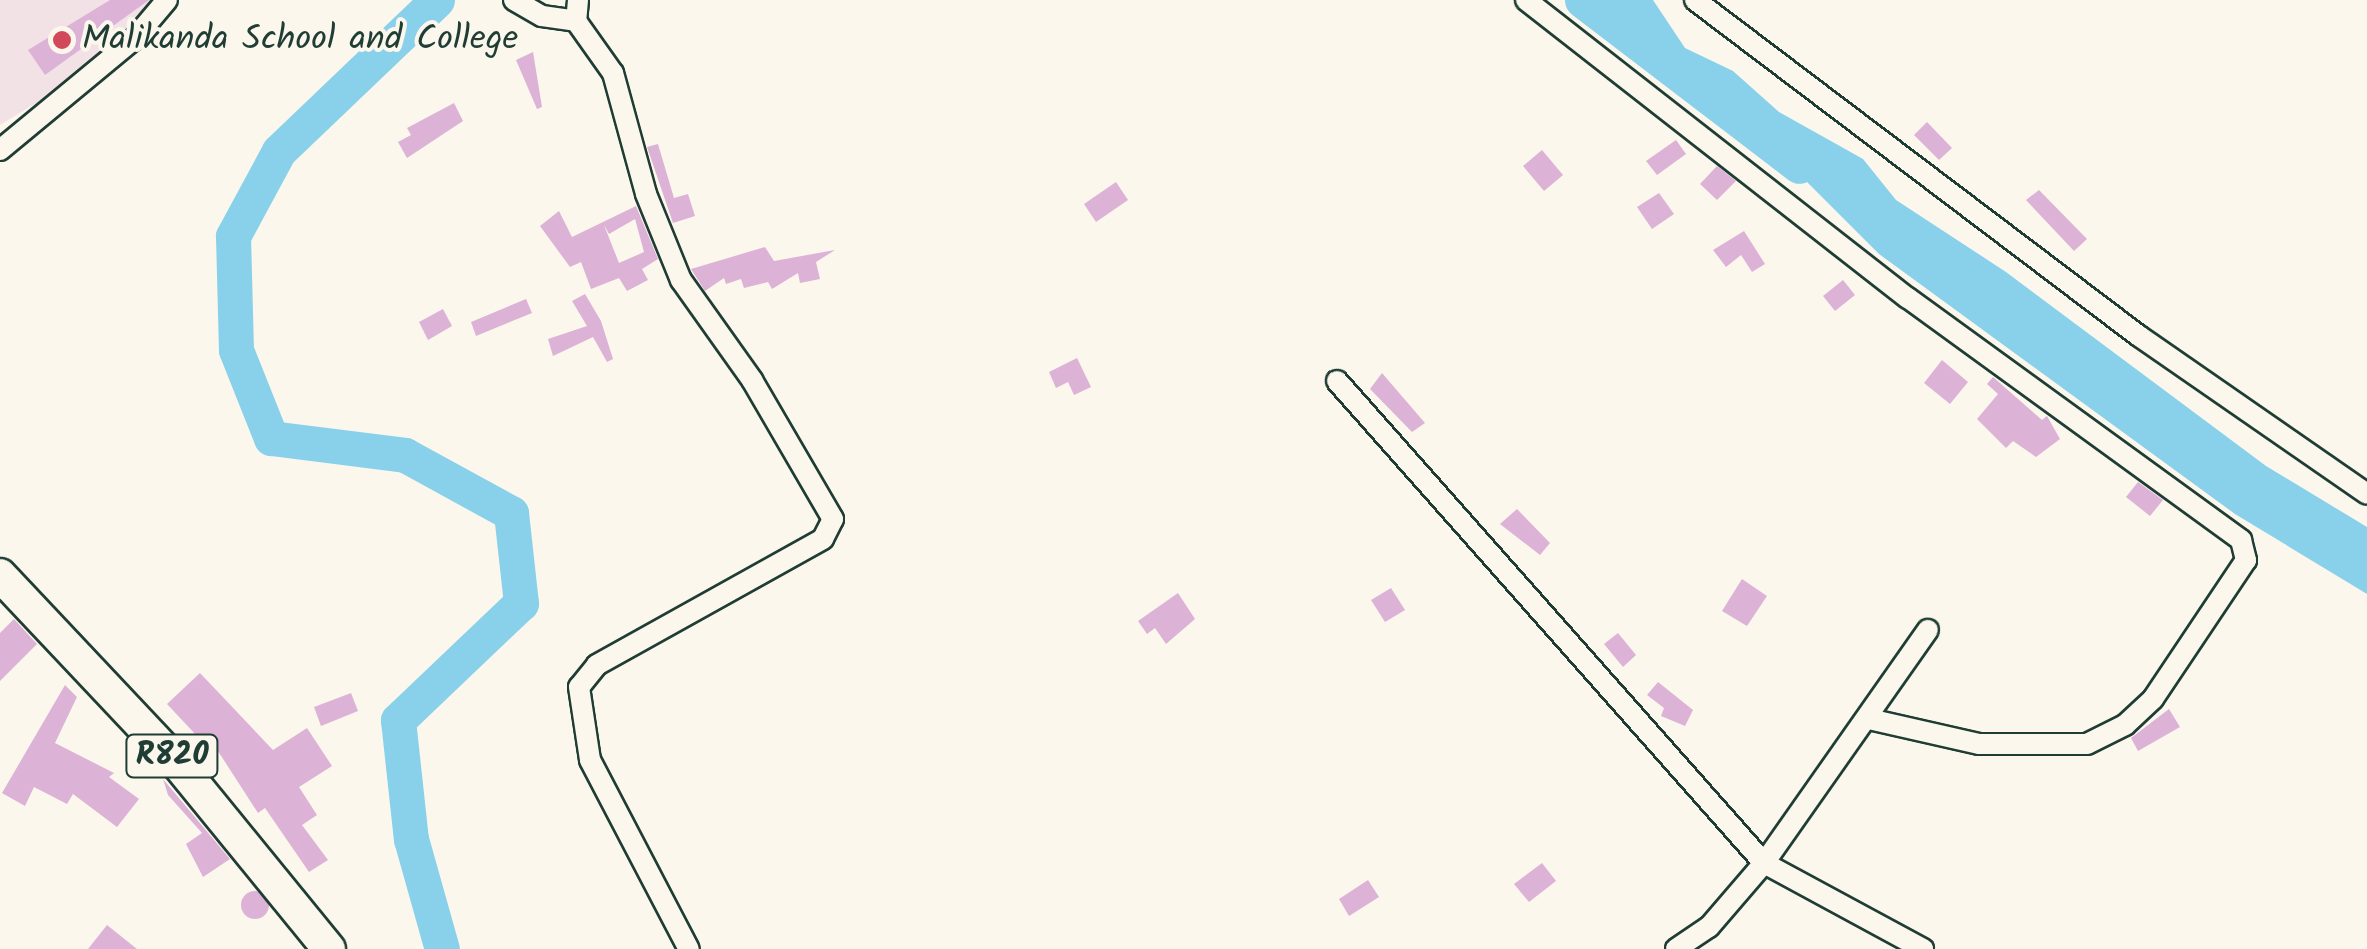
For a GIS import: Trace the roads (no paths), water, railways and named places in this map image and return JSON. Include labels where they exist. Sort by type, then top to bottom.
[{"type":"main road","name":"R820","points":[[0,575],[178,764],[329,949]]},
{"type":"street","points":[[0,150],[134,40],[167,0]]},
{"type":"street","points":[[514,0],[542,16],[577,10],[613,73],[646,194],[682,280],[752,380],[834,519],[823,539],[596,665],[579,687],[590,760],[689,949]]},
{"type":"street","points":[[1526,0],[1908,298],[2241,540],[2246,560],[2153,698],[2125,725],[2087,744],[1979,744],[1869,718]]},
{"type":"street","points":[[1695,0],[2139,336],[2367,494]]},
{"type":"street","points":[[1337,381],[1523,584],[1764,864],[1923,949]]},
{"type":"street","points":[[1676,949],[1710,927],[1764,864],[1928,630]]},
{"type":"water","points":[[1582,0],[1653,0],[1685,48],[1733,71],[1779,112],[1863,159],[1896,200],[2006,272],[2266,466],[2367,527],[2367,594],[2235,514],[1879,254],[1767,142]]},
{"type":"waterway","points":[[437,0],[279,151],[233,236],[236,350],[271,438],[405,455],[511,513],[521,603],[398,720],[411,839],[442,949]]},
{"type":"waterway","points":[[1582,0],[1799,166]]},
{"type":"place","name":"Malikanda School and College","points":[[62,40]]}]
